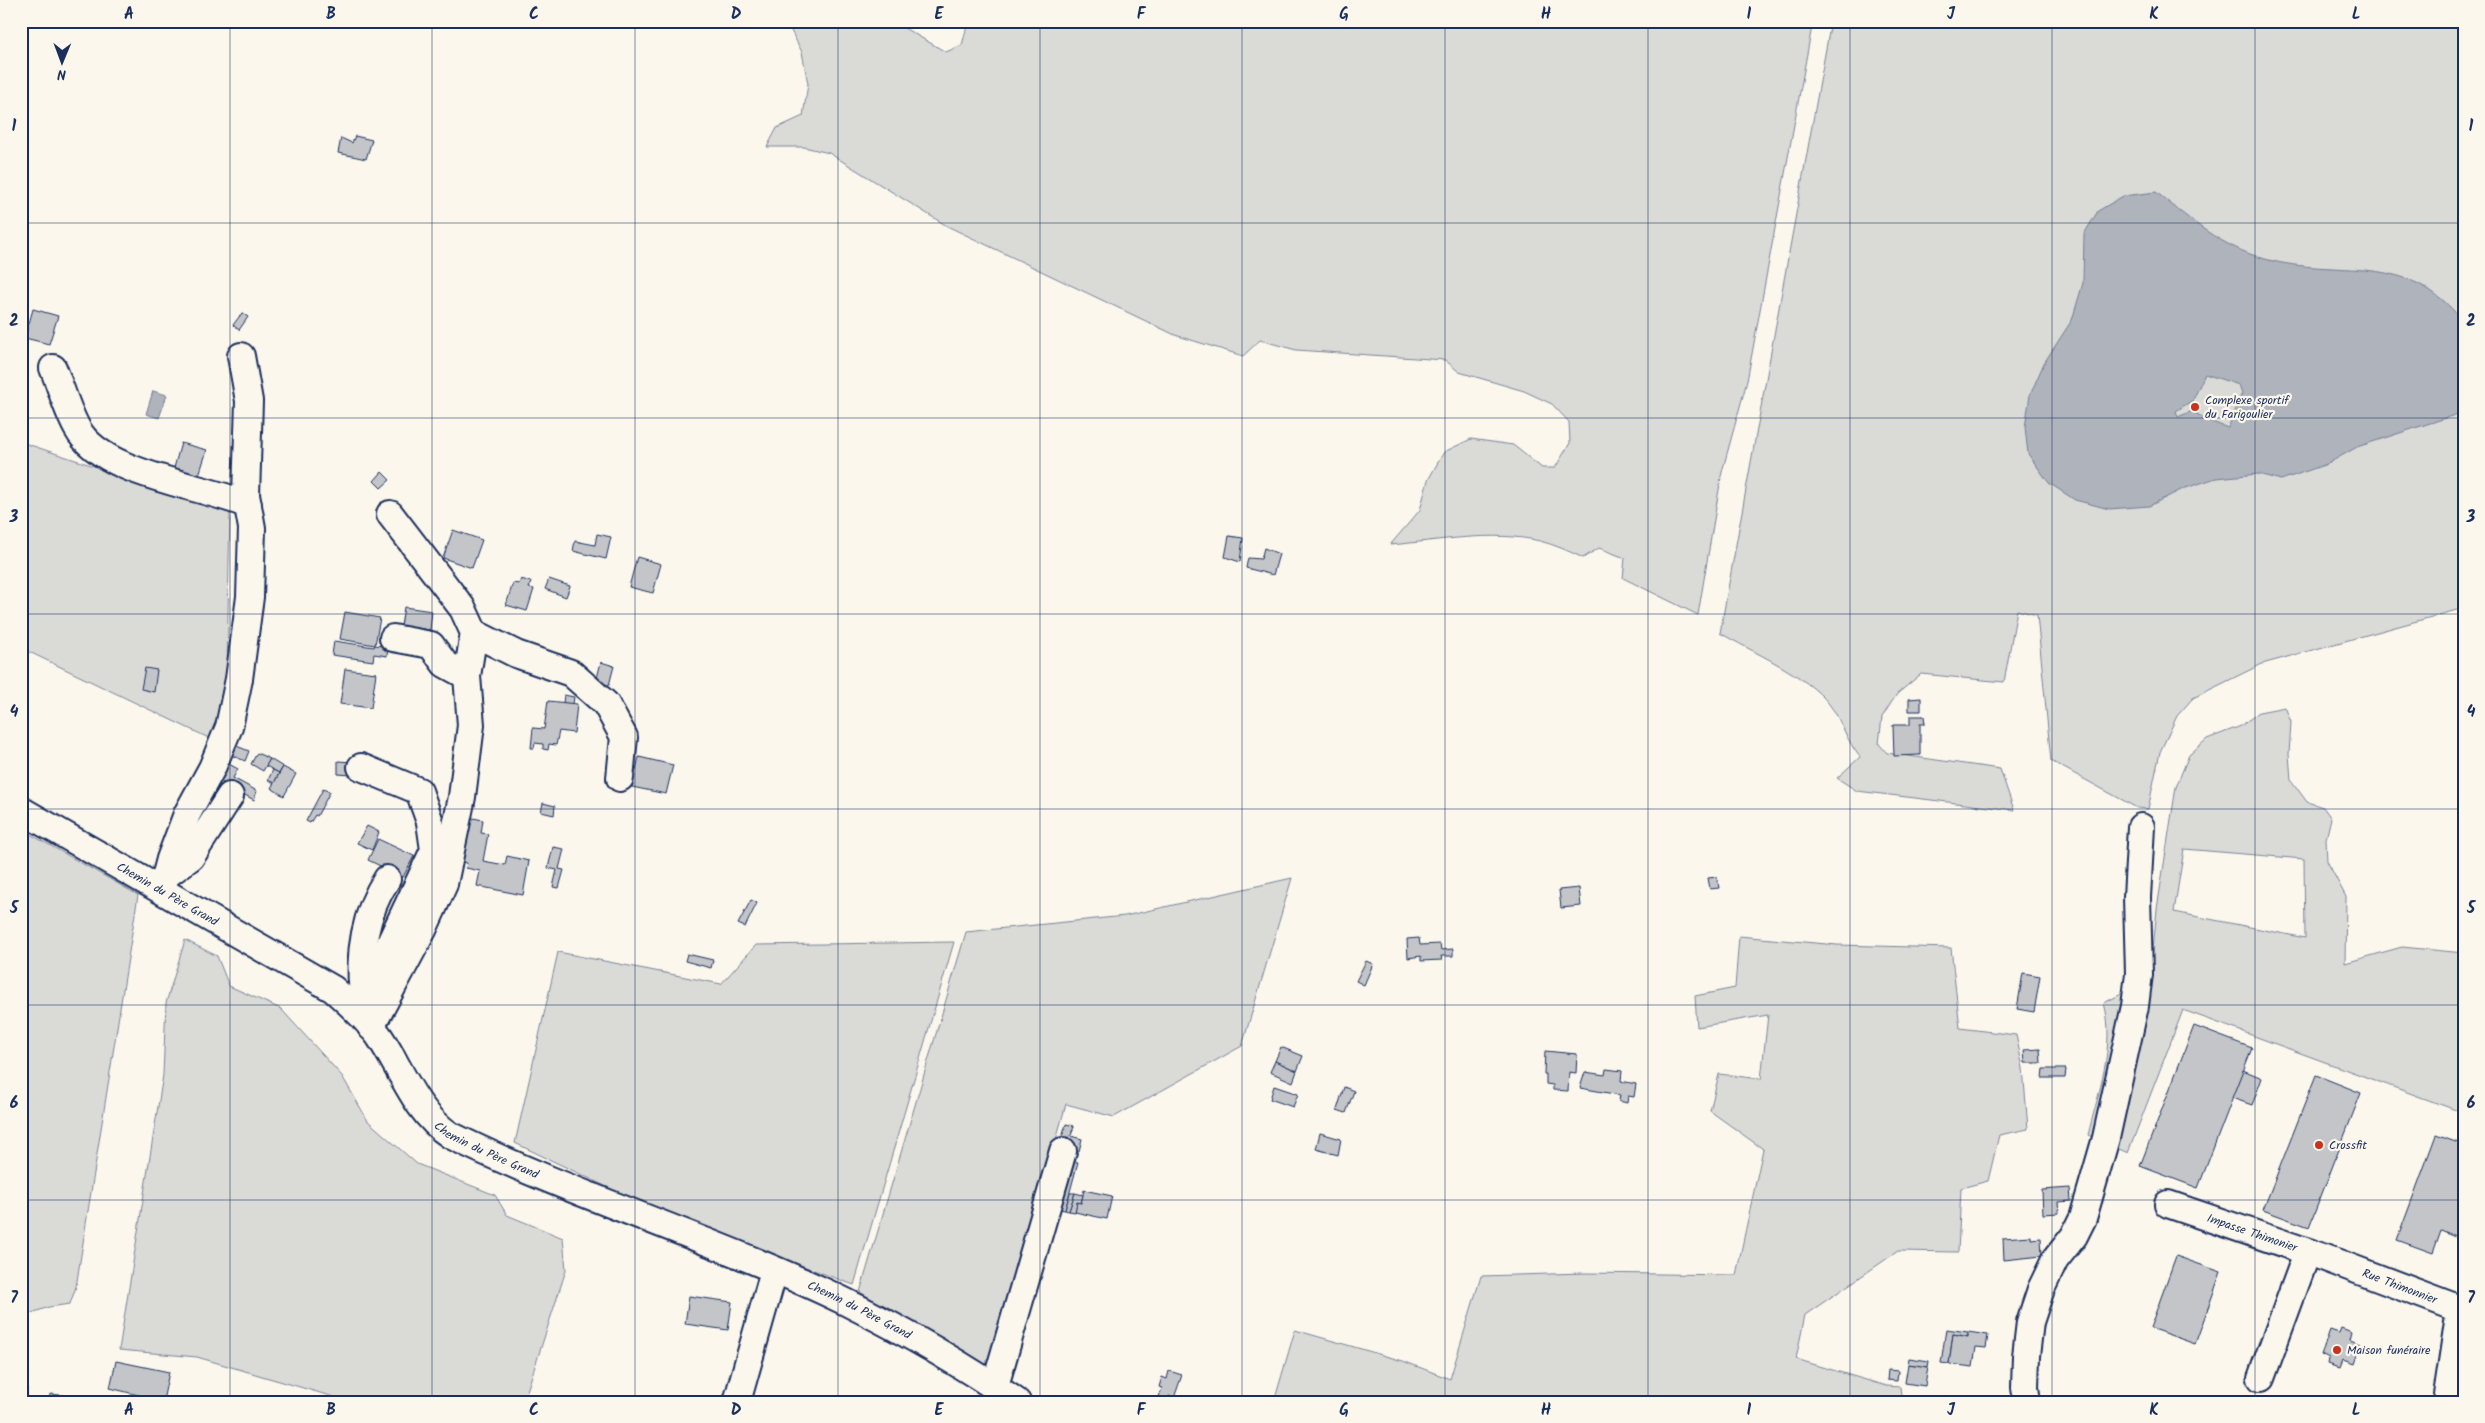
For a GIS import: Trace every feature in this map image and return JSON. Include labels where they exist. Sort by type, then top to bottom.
[{"type":"street","points":[[164,883],[187,814],[212,768],[229,727],[240,679],[250,597],[252,528],[248,505],[249,402],[241,356]]},
{"type":"street","points":[[53,368],[77,429],[90,444],[107,456],[149,474],[227,496],[248,505]]},
{"type":"street","points":[[364,1012],[423,930],[444,884],[462,797],[471,725],[467,676],[474,633],[463,609],[390,514]]},
{"type":"street","points":[[474,633],[516,654],[571,673],[606,704],[624,737],[620,778]]},
{"type":"street","points":[[393,638],[431,645],[445,664],[467,676]]},
{"type":"street","points":[[361,768],[419,791],[430,822],[434,850],[364,1012]]},
{"type":"street","points":[[164,883],[191,857],[230,796]]},
{"type":"street","name":"Chemin du Père Grand","points":[[21,810],[164,883],[333,989],[364,1012],[420,1107],[434,1125],[450,1135],[843,1300],[898,1329],[995,1386],[1017,1402]]},
{"type":"street","points":[[2027,1402],[2025,1387],[2026,1356],[2030,1322],[2041,1289],[2055,1260],[2074,1236],[2083,1218],[2106,1138],[2134,1006],[2139,974],[2137,897],[2140,827]]},
{"type":"street","points":[[364,1012],[361,973],[364,938],[377,894],[387,879]]},
{"type":"street","points":[[995,1386],[1063,1151]]},
{"type":"street","name":"Impasse Thimonier","points":[[2168,1204],[2336,1262]]},
{"type":"street","points":[[2260,1378],[2307,1253]]},
{"type":"street","name":"Rue Thimonnier","points":[[2336,1262],[2460,1309],[2453,1394]]},
{"type":"street","points":[[737,1402],[774,1271]]},
{"type":"shaded area","points":[[786,21],[892,21],[946,52],[962,45],[967,26],[962,21],[1813,21],[1747,381],[1722,472],[1698,615],[1623,578],[1625,558],[1599,548],[1583,558],[1562,548],[1540,541],[1504,536],[1465,537],[1390,545],[1420,510],[1428,480],[1444,452],[1471,439],[1513,445],[1542,468],[1555,468],[1570,443],[1569,422],[1552,404],[1524,391],[1459,372],[1445,360],[1296,350],[1260,340],[1243,356],[1175,335],[947,226],[829,153],[804,147],[767,147],[777,128],[803,116],[808,84],[802,52]]},
{"type":"shaded area","name":"Complexe sportif du Farigoulier","points":[[1831,21],[2464,21],[2464,608],[2262,664],[2193,698],[2177,716],[2160,752],[2148,809],[2137,808],[2051,761],[2037,615],[2017,610],[2004,682],[1921,674],[1897,694],[1882,717],[1879,744],[1887,753],[2000,769],[2014,810],[1857,791],[1837,778],[1860,757],[1829,704],[1820,694],[1793,674],[1720,633]]},
{"type":"shaded area","points":[[2156,192],[2194,223],[2220,240],[2249,254],[2265,259],[2293,265],[2371,271],[2396,275],[2419,284],[2442,300],[2464,323],[2464,412],[2357,447],[2327,464],[2281,480],[2258,474],[2216,478],[2183,489],[2149,506],[2109,509],[2075,500],[2049,483],[2028,454],[2025,427],[2030,395],[2044,363],[2072,320],[2083,283],[2084,234],[2098,211],[2123,196]],"holes":[[[2205,374],[2239,385],[2242,393],[2228,428],[2209,421],[2192,411],[2178,417],[2176,411],[2193,400]]]},
{"type":"shaded area","points":[[153,391],[167,395],[159,418],[146,414]]},
{"type":"shaded area","points":[[21,442],[230,511],[227,671],[215,741],[21,648]]},
{"type":"shaded area","points":[[2285,707],[2291,722],[2289,754],[2291,780],[2307,802],[2323,807],[2331,818],[2326,839],[2327,861],[2346,897],[2345,963],[2402,947],[2464,953],[2464,1113],[2183,1010],[2128,1153],[2088,1135],[2101,1086],[2107,1052],[2107,1019],[2104,1003],[2150,979],[2157,909],[2176,787],[2189,755],[2207,739],[2241,726],[2259,712]],"holes":[[[2184,849],[2304,859],[2305,938],[2174,912]]]},
{"type":"shaded area","points":[[21,829],[138,895],[76,1287],[70,1304],[49,1307],[29,1314],[27,1402],[21,1402]]},
{"type":"shaded area","points":[[1292,878],[1242,1046],[1114,1117],[1066,1104],[992,1370],[971,1360],[860,1292],[966,932],[1125,916]]},
{"type":"shaded area","points":[[1739,936],[1837,945],[1951,948],[1960,1028],[2016,1035],[2023,1068],[2028,1129],[1999,1135],[1988,1181],[1961,1188],[1958,1252],[1898,1251],[1805,1315],[1796,1359],[1886,1386],[1900,1387],[1902,1402],[1274,1402],[1295,1330],[1403,1361],[1450,1379],[1481,1276],[1585,1273],[1736,1275],[1763,1149],[1710,1111],[1719,1074],[1761,1079],[1768,1015],[1697,1027],[1695,996],[1735,988]]},
{"type":"shaded area","points":[[185,940],[217,956],[229,986],[281,1009],[342,1076],[368,1121],[417,1164],[495,1195],[507,1215],[563,1238],[566,1270],[527,1391],[516,1402],[351,1402],[197,1357],[119,1350],[163,1075],[166,1003]]},
{"type":"shaded area","points":[[954,942],[854,1285],[668,1216],[515,1143],[558,952],[721,984],[756,945]]},
{"type":"building","points":[[355,136],[372,140],[366,159],[338,153],[341,138],[352,143]]},
{"type":"building","points":[[33,309],[58,316],[49,344],[25,338]]},
{"type":"building","points":[[242,313],[248,317],[239,330],[233,325]]},
{"type":"building","points":[[181,443],[207,450],[199,475],[174,468]]},
{"type":"building","points":[[382,472],[390,480],[381,488],[374,481]]},
{"type":"building","points":[[453,530],[482,540],[472,568],[443,558]]},
{"type":"building","points":[[597,534],[611,537],[606,559],[573,551],[575,541],[595,545]]},
{"type":"building","points":[[1229,536],[1243,538],[1240,562],[1225,557]]},
{"type":"building","points":[[1264,548],[1279,554],[1273,575],[1246,568],[1248,558],[1261,559]]},
{"type":"building","points":[[637,557],[661,564],[653,593],[629,587]]},
{"type":"building","points":[[521,579],[531,582],[529,588],[534,589],[527,611],[506,605],[513,583],[519,584]]},
{"type":"building","points":[[549,579],[570,586],[566,597],[545,589]]},
{"type":"building","points":[[404,607],[432,611],[430,630],[401,626]]},
{"type":"building","points":[[345,612],[380,618],[375,645],[340,639]]},
{"type":"building","points":[[334,641],[374,647],[375,645],[388,647],[387,656],[374,654],[373,661],[332,655]]},
{"type":"building","points":[[601,662],[614,666],[609,685],[596,682]]},
{"type":"building","points":[[145,668],[157,670],[154,692],[141,689]]},
{"type":"building","points":[[345,669],[376,673],[371,708],[340,704]]},
{"type":"building","points":[[564,695],[574,697],[573,704],[563,703]]},
{"type":"building","points":[[1921,698],[1921,711],[1909,711],[1909,699]]},
{"type":"building","points":[[548,701],[577,704],[574,733],[559,731],[556,745],[549,744],[548,750],[543,749],[543,744],[535,743],[534,748],[531,748],[533,728],[544,729]]},
{"type":"building","points":[[1910,716],[1924,716],[1925,724],[1920,724],[1920,755],[1894,756],[1893,725],[1910,725]]},
{"type":"building","points":[[234,745],[249,751],[245,761],[231,755]]},
{"type":"building","points":[[257,753],[270,759],[263,771],[251,764]]},
{"type":"building","points":[[639,757],[673,765],[666,794],[632,787]]},
{"type":"building","points":[[270,759],[283,767],[279,773],[266,766]]},
{"type":"building","points":[[338,761],[352,762],[351,775],[338,774]]},
{"type":"building","points":[[227,763],[238,769],[233,778],[257,791],[254,800],[218,780]]},
{"type":"building","points":[[283,767],[296,774],[284,796],[271,788]]},
{"type":"building","points":[[273,770],[279,773],[274,783],[268,780]]},
{"type":"building","points":[[323,789],[330,792],[317,816],[315,815],[310,823],[306,821]]},
{"type":"building","points":[[543,803],[555,806],[554,815],[541,812]]},
{"type":"building","points":[[463,816],[483,820],[481,833],[488,834],[483,861],[505,865],[507,856],[529,861],[523,895],[477,886],[480,871],[466,868],[467,863],[456,860]]},
{"type":"building","points":[[367,826],[379,832],[372,850],[357,843]]},
{"type":"building","points":[[378,839],[414,856],[403,877],[368,860]]},
{"type":"building","points":[[553,847],[564,849],[559,869],[564,870],[559,888],[553,887],[557,870],[548,868]]},
{"type":"building","points":[[1717,877],[1719,888],[1710,889],[1708,878]]},
{"type":"building","points":[[1579,888],[1581,906],[1561,908],[1559,890]]},
{"type":"building","points":[[751,900],[757,903],[745,927],[738,924]]},
{"type":"building","points":[[1419,938],[1420,945],[1440,944],[1441,950],[1453,949],[1453,956],[1441,956],[1442,960],[1421,961],[1421,956],[1408,958],[1407,939]]},
{"type":"building","points":[[687,954],[713,960],[711,968],[685,961]]},
{"type":"building","points":[[1366,961],[1373,964],[1364,985],[1356,981]]},
{"type":"building","points":[[2023,973],[2040,976],[2034,1012],[2017,1009]]},
{"type":"building","points":[[2194,1026],[2252,1048],[2198,1188],[2140,1166]]},
{"type":"building","points":[[1281,1047],[1303,1056],[1297,1071],[1275,1061]]},
{"type":"building","points":[[2040,1049],[2041,1063],[2025,1063],[2024,1050]]},
{"type":"building","points":[[1545,1051],[1577,1054],[1576,1073],[1569,1072],[1568,1091],[1553,1090],[1553,1085],[1546,1084],[1546,1074],[1544,1074]]},
{"type":"building","points":[[1275,1061],[1297,1071],[1293,1082],[1270,1072]]},
{"type":"building","points":[[1606,1069],[1622,1071],[1621,1081],[1636,1084],[1634,1097],[1628,1096],[1627,1103],[1619,1101],[1620,1095],[1580,1088],[1585,1072],[1605,1075]]},
{"type":"building","points":[[2043,1069],[2066,1069],[2065,1078],[2042,1078]]},
{"type":"building","points":[[2243,1070],[2262,1078],[2252,1105],[2232,1098]]},
{"type":"building","points":[[2316,1075],[2361,1093],[2309,1227],[2263,1210]]},
{"type":"building","points":[[1274,1086],[1298,1094],[1293,1107],[1270,1099]]},
{"type":"building","points":[[1344,1087],[1354,1091],[1346,1113],[1337,1110]]},
{"type":"building","points":[[1066,1124],[1074,1126],[1071,1136],[1082,1139],[1079,1151],[1060,1145]]},
{"type":"building","points":[[1320,1133],[1341,1139],[1338,1155],[1316,1149]]},
{"type":"building","points":[[2436,1135],[2464,1145],[2464,1240],[2441,1230],[2433,1253],[2397,1240]]},
{"type":"building","points":[[1065,1159],[1078,1162],[1065,1210],[1052,1208]]},
{"type":"building","points":[[2070,1188],[2071,1201],[2058,1202],[2059,1213],[2043,1214],[2042,1190]]},
{"type":"building","points":[[1084,1190],[1112,1196],[1107,1219],[1075,1212],[1077,1202],[1081,1203]]},
{"type":"building","points":[[1070,1193],[1075,1193],[1069,1211],[1065,1210]]},
{"type":"building","points":[[1075,1193],[1083,1195],[1081,1203],[1077,1202],[1075,1212],[1069,1211]]},
{"type":"building","points":[[2031,1236],[2031,1239],[2041,1238],[2042,1256],[2004,1260],[2003,1238]]},
{"type":"building","points":[[2176,1256],[2221,1272],[2195,1344],[2150,1328]]},
{"type":"building","points":[[689,1296],[732,1302],[728,1330],[685,1324]]},
{"type":"building","points":[[2341,1328],[2352,1332],[2350,1340],[2361,1344],[2354,1364],[2343,1360],[2340,1368],[2328,1364],[2329,1359],[2321,1355],[2330,1330],[2339,1333]]},
{"type":"building","points":[[1946,1329],[1968,1332],[1968,1337],[1953,1334],[1949,1364],[1941,1363]]},
{"type":"building","points":[[1968,1332],[1988,1335],[1986,1348],[1976,1347],[1973,1367],[1949,1364],[1953,1334],[1968,1337]]},
{"type":"building","points":[[1909,1358],[1929,1361],[1928,1367],[1908,1364]]},
{"type":"building","points":[[116,1361],[169,1372],[163,1401],[110,1388]]},
{"type":"building","points":[[1908,1364],[1928,1367],[1925,1386],[1905,1383]]},
{"type":"building","points":[[1888,1370],[1898,1371],[1897,1381],[1887,1380]]},
{"type":"building","points":[[1169,1371],[1182,1375],[1174,1398],[1169,1396],[1167,1402],[1162,1402],[1158,1400],[1162,1388],[1159,1387],[1162,1377],[1167,1379]]},
{"type":"building","points":[[50,1394],[83,1397],[83,1402],[49,1402]]},
{"type":"place","name":"Complexe sportif du Farigoulier","points":[[2195,407]]},
{"type":"place","name":"Crossfit","points":[[2319,1145]]},
{"type":"place","name":"Maison funéraire","points":[[2337,1350]]}]
